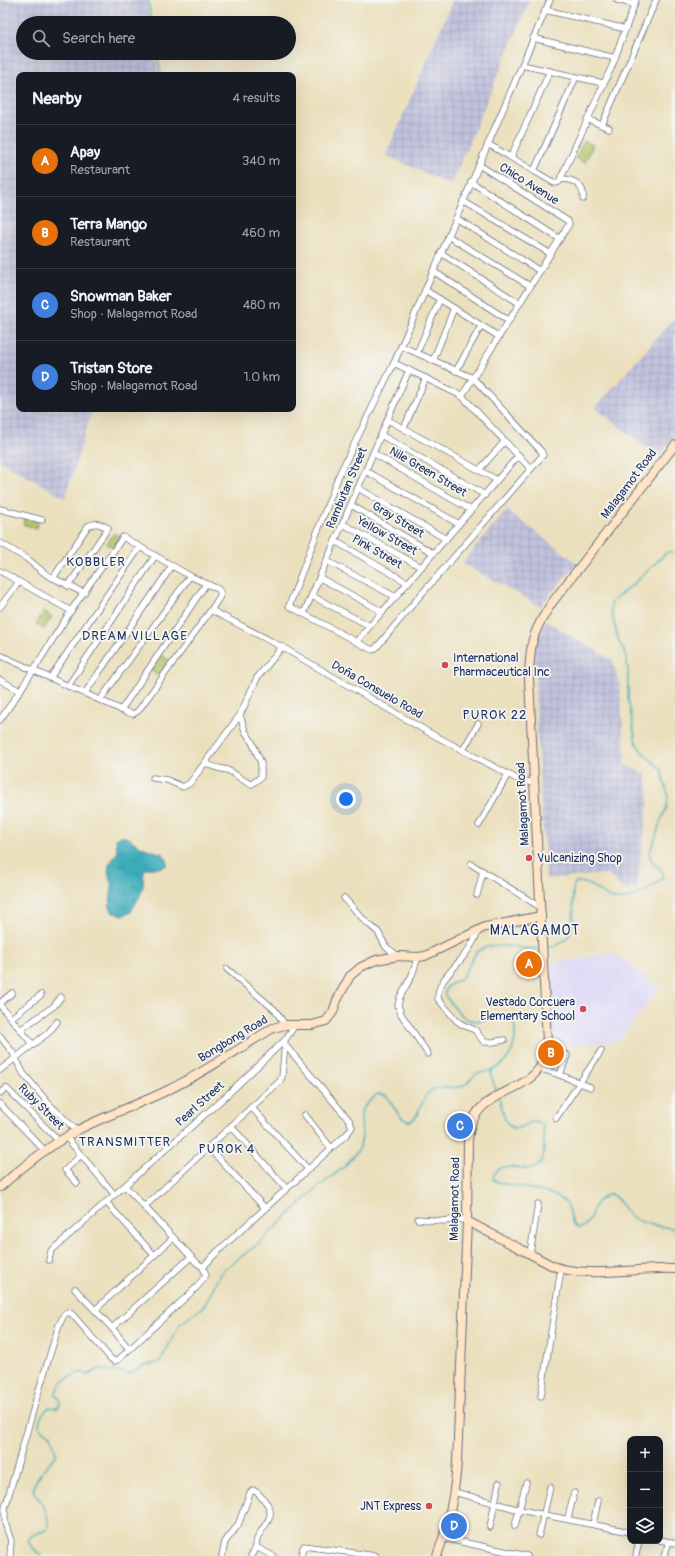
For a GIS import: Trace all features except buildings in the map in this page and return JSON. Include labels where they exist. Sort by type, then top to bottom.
[{"type":"street","points":[[401,346],[474,378],[542,452],[542,458],[376,648],[372,650],[289,606],[339,475],[394,363],[424,290],[550,0]]},
{"type":"street","points":[[488,144],[555,183],[559,182],[615,58],[635,2],[617,0]]},
{"type":"street","points":[[602,125],[656,0]]},
{"type":"street","points":[[545,10],[626,29]]},
{"type":"street","points":[[533,38],[615,58]]},
{"type":"street","points":[[522,65],[603,83]]},
{"type":"street","points":[[511,157],[550,71]]},
{"type":"street","points":[[534,170],[576,77]]},
{"type":"street","points":[[587,119],[609,128]]},
{"type":"street","name":"Chico Avenue","points":[[479,165],[568,221],[569,225],[560,239]]},
{"type":"street","points":[[561,178],[573,180],[582,188],[584,193],[583,199]]},
{"type":"street","points":[[462,396],[498,336],[560,239],[471,182]]},
{"type":"street","points":[[463,201],[551,254]]},
{"type":"street","points":[[456,218],[540,271]]},
{"type":"street","points":[[448,236],[530,286]]},
{"type":"street","points":[[441,253],[520,303]]},
{"type":"street","points":[[433,271],[508,320]]},
{"type":"street","points":[[424,290],[498,336]]},
{"type":"street","points":[[417,353],[440,299]]},
{"type":"street","points":[[433,361],[454,308]]},
{"type":"street","points":[[456,371],[481,326]]},
{"type":"street","points":[[394,363],[462,396],[531,469]]},
{"type":"street","name":"Rambutan Street","points":[[304,613],[409,370]]},
{"type":"street","points":[[404,428],[426,378]]},
{"type":"street","points":[[388,420],[497,480]]},
{"type":"street","points":[[381,436],[484,495]]},
{"type":"street","points":[[479,470],[505,441]]},
{"type":"street","name":"Malagamot Road","points":[[437,1556],[454,1492],[457,1462],[467,1221],[468,1141],[470,1129],[477,1112],[490,1100],[523,1082],[538,1068],[544,1058],[547,1043],[529,679],[530,647],[542,618],[554,600],[675,444]]},
{"type":"street","name":"Nile Green Street","points":[[373,453],[472,510]]},
{"type":"street","points":[[356,642],[519,455]]},
{"type":"street","points":[[366,471],[459,524]]},
{"type":"street","points":[[358,488],[446,539]]},
{"type":"street","name":"Gray Street","points":[[351,505],[433,554]]},
{"type":"street","points":[[0,509],[42,520]]},
{"type":"street","points":[[53,578],[88,526],[99,524],[108,528],[68,586]]},
{"type":"street","name":"Yellow Street","points":[[343,524],[421,567]]},
{"type":"street","points":[[0,655],[32,671],[133,714],[138,711],[211,610],[221,593],[218,589],[190,576],[123,537],[71,611],[32,671],[20,691],[0,720]]},
{"type":"street","name":"Pink Street","points":[[335,541],[408,583]]},
{"type":"street","points":[[0,543],[18,552],[53,578],[84,593]]},
{"type":"street","points":[[50,678],[140,546]]},
{"type":"street","points":[[68,686],[155,556]]},
{"type":"street","points":[[327,561],[396,597]]},
{"type":"street","points":[[85,693],[172,566]]},
{"type":"street","points":[[1,574],[19,582],[71,611]]},
{"type":"street","points":[[100,700],[190,576]]},
{"type":"street","points":[[320,578],[383,612]]},
{"type":"street","points":[[0,608],[19,582]]},
{"type":"street","points":[[121,710],[206,584]]},
{"type":"street","points":[[312,596],[370,626]]},
{"type":"street","name":"Doña Consuelo Road","points":[[211,610],[282,647],[428,732],[519,780],[534,783]]},
{"type":"street","points":[[153,778],[167,780],[183,786],[187,786],[190,783],[240,715],[258,678],[282,647]]},
{"type":"street","points":[[0,688],[2,681],[20,691]]},
{"type":"street","points":[[206,763],[212,767],[228,770],[246,783],[252,784],[261,778],[261,763],[252,742],[245,731],[240,715]]},
{"type":"street","points":[[463,750],[478,724]]},
{"type":"street","points":[[478,825],[508,774]]},
{"type":"street","points":[[471,864],[540,906]]},
{"type":"street","points":[[477,895],[483,871]]},
{"type":"street","points":[[344,898],[365,921],[378,932],[386,947],[398,956]]},
{"type":"street","name":"Bongbong Road","points":[[0,1187],[62,1139],[168,1090],[214,1065],[273,1028],[285,1025],[312,1025],[326,1021],[333,1012],[345,983],[355,971],[376,960],[398,956],[418,957],[433,953],[479,930],[493,925],[541,916]]},
{"type":"street","points":[[479,930],[470,947],[443,981],[439,988],[438,999],[457,1021],[476,1030],[482,1041],[488,1042],[504,1040]]},
{"type":"street","points":[[418,957],[412,975],[400,997],[398,1005],[401,1014],[428,1054]]},
{"type":"street","points":[[227,969],[275,1010],[285,1025]]},
{"type":"street","points":[[12,993],[0,1004],[33,1045]]},
{"type":"street","points":[[11,1018],[41,995]]},
{"type":"street","points":[[20,1030],[54,1006],[61,997]]},
{"type":"street","points":[[0,1070],[48,1033],[56,1022]]},
{"type":"street","name":"Pearl Street","points":[[49,1260],[51,1251],[285,1042],[295,1025]]},
{"type":"street","points":[[0,1036],[16,1058],[23,1073],[36,1089],[77,1131]]},
{"type":"street","points":[[144,1207],[280,1081],[282,1076],[285,1042]]},
{"type":"street","points":[[203,1267],[217,1252],[286,1188],[332,1148],[349,1132],[352,1127],[351,1122],[285,1042]]},
{"type":"street","points":[[556,1118],[601,1051]]},
{"type":"street","points":[[560,1075],[567,1055]]},
{"type":"street","points":[[538,1068],[590,1087]]},
{"type":"street","name":"Ruby Street","points":[[0,1093],[6,1088],[81,1155],[114,1194]]},
{"type":"street","points":[[0,1104],[45,1151]]},
{"type":"street","points":[[251,1107],[308,1169]]},
{"type":"street","points":[[305,1115],[332,1148]]},
{"type":"street","points":[[231,1126],[286,1188]]},
{"type":"street","points":[[208,1147],[265,1208]]},
{"type":"street","points":[[77,1183],[65,1170],[81,1155]]},
{"type":"street","points":[[10,1556],[11,1541],[5,1523],[5,1508],[61,1320],[66,1313],[70,1313],[106,1354],[114,1361],[118,1360],[202,1282],[206,1275],[203,1267],[191,1257],[125,1186]]},
{"type":"street","points":[[106,1202],[154,1255]]},
{"type":"street","points":[[530,1254],[538,1204]]},
{"type":"street","points":[[418,1219],[443,1221],[459,1219],[467,1221],[560,1269],[584,1271],[675,1269]]},
{"type":"street","points":[[95,1310],[173,1238]]},
{"type":"street","points":[[112,1328],[191,1257]]},
{"type":"street","points":[[541,1396],[560,1269]]},
{"type":"street","points":[[75,1289],[112,1328],[129,1349]]},
{"type":"street","points":[[490,1527],[496,1504],[499,1483]]},
{"type":"street","points":[[515,1526],[526,1483]]},
{"type":"street","points":[[539,1535],[550,1487]]},
{"type":"street","points":[[222,1556],[226,1542],[238,1525],[250,1493],[253,1490],[263,1499],[271,1511],[270,1519],[256,1541],[256,1547],[251,1556]]},
{"type":"street","points":[[454,1492],[520,1510],[568,1518],[627,1531]]},
{"type":"street","points":[[568,1518],[574,1493]]},
{"type":"street","points":[[593,1524],[598,1501]]},
{"type":"street","points":[[443,1538],[526,1556]]},
{"type":"street","points":[[663,1541],[675,1543]]},
{"type":"street","points":[[664,1556],[669,1542]]},
{"type":"street","points":[[636,1554],[638,1544]]},
{"type":"street","points":[[301,1556],[302,1548],[304,1546],[376,1556]]},
{"type":"street","points":[[256,1547],[273,1556]]},
{"type":"shaded area","points":[[0,0],[146,0],[149,16],[16,16],[16,60],[156,60],[158,72],[16,72],[16,412],[92,412],[65,498],[0,461]]},
{"type":"shaded area","points":[[453,0],[530,0],[451,185],[386,155]]},
{"type":"shaded area","points":[[675,317],[675,435],[659,457],[595,408]]},
{"type":"shaded area","points":[[507,510],[577,563],[540,606],[462,563]]},
{"type":"shaded area","points":[[545,620],[612,660],[619,679],[626,765],[646,774],[649,798],[637,887],[624,891],[608,874],[546,879],[537,734],[534,647]]},
{"type":"shaded area","name":"Vestado Corcuera Elementary School","points":[[614,953],[660,988],[618,1041],[551,1045],[546,976],[552,963]]},
{"type":"green space","points":[[584,141],[593,145],[585,163],[575,158]]},
{"type":"green space","points":[[25,517],[38,522],[36,529],[23,524]]},
{"type":"green space","points":[[114,533],[120,536],[114,548],[107,544]]},
{"type":"green space","points":[[44,611],[52,617],[44,629],[36,624]]},
{"type":"green space","points":[[161,655],[169,660],[158,676],[150,670]]},
{"type":"water","points":[[121,836],[129,838],[139,846],[163,854],[167,860],[167,865],[144,870],[143,886],[140,896],[130,913],[123,915],[113,913],[109,905],[112,888],[108,872],[109,865],[117,853],[116,839]]},
{"type":"waterway","points":[[148,0],[151,16]]},
{"type":"waterway","points":[[158,60],[160,72]]},
{"type":"waterway","points":[[545,948],[564,941],[569,935],[572,927],[573,889],[575,883],[580,882],[589,884],[609,897],[623,899],[646,890],[664,876],[662,871],[653,862],[649,854],[667,807],[668,794],[661,769],[642,752],[636,742],[628,698],[628,669],[625,653],[619,642],[611,611],[611,604],[667,552],[675,553]]},
{"type":"waterway","points":[[41,1556],[28,1541],[31,1536],[48,1529],[48,1519],[43,1504],[34,1493],[33,1488],[41,1474],[56,1454],[51,1435],[40,1428],[39,1423],[42,1415],[48,1408],[58,1408],[61,1401],[56,1394],[57,1389],[62,1382],[82,1372],[88,1375],[99,1369],[103,1369],[130,1374],[143,1366],[160,1362],[180,1324],[206,1303],[220,1274],[258,1244],[317,1188],[344,1167],[359,1150],[362,1137],[362,1109],[377,1094],[386,1095],[393,1107],[403,1119],[410,1121],[416,1116],[424,1098],[430,1091],[437,1088],[455,1088],[462,1086],[476,1074],[492,1070],[501,1065],[510,1055],[515,1041],[515,1027],[513,1020],[508,1017],[496,1017],[478,1021],[467,1019],[451,1004],[445,995],[445,990],[461,978],[476,953],[482,949],[490,946],[539,948]]},
{"type":"waterway","points":[[491,1070],[491,1076],[497,1092]]},
{"type":"waterway","points":[[499,1098],[507,1123],[511,1126],[515,1128],[521,1127],[535,1121],[542,1124],[544,1133],[544,1148],[542,1160],[537,1167],[530,1169],[504,1167],[497,1170],[493,1178],[495,1181],[544,1192],[561,1199],[568,1205],[573,1224],[579,1228],[585,1226],[588,1222],[594,1207],[598,1202],[603,1197],[610,1194],[617,1198],[629,1214],[636,1220],[647,1224],[675,1229]]},
{"type":"place","name":"International Pharmaceutical Inc","points":[[445,665]]},
{"type":"place","name":"Vulcanizing Shop","points":[[529,858]]},
{"type":"place","name":"Apay","points":[[529,964]]},
{"type":"place","name":"Vestado Corcuera Elementary School","points":[[583,1009]]},
{"type":"place","name":"Terra Mango","points":[[551,1053]]},
{"type":"place","name":"Snowman Baker","points":[[460,1126]]},
{"type":"place","name":"JNT Express","points":[[429,1506]]},
{"type":"place","name":"Tristan Store","points":[[454,1526]]},
{"type":"district","name":"KOBBLER","points":[[96,562]]},
{"type":"district","name":"DREAM VILLAGE","points":[[135,636]]},
{"type":"district","name":"PUROK 22","points":[[495,715]]},
{"type":"district","name":"MALAGAMOT","points":[[535,930]]},
{"type":"district","name":"TRANSMITTER","points":[[125,1142]]},
{"type":"district","name":"PUROK 4","points":[[227,1149]]}]
